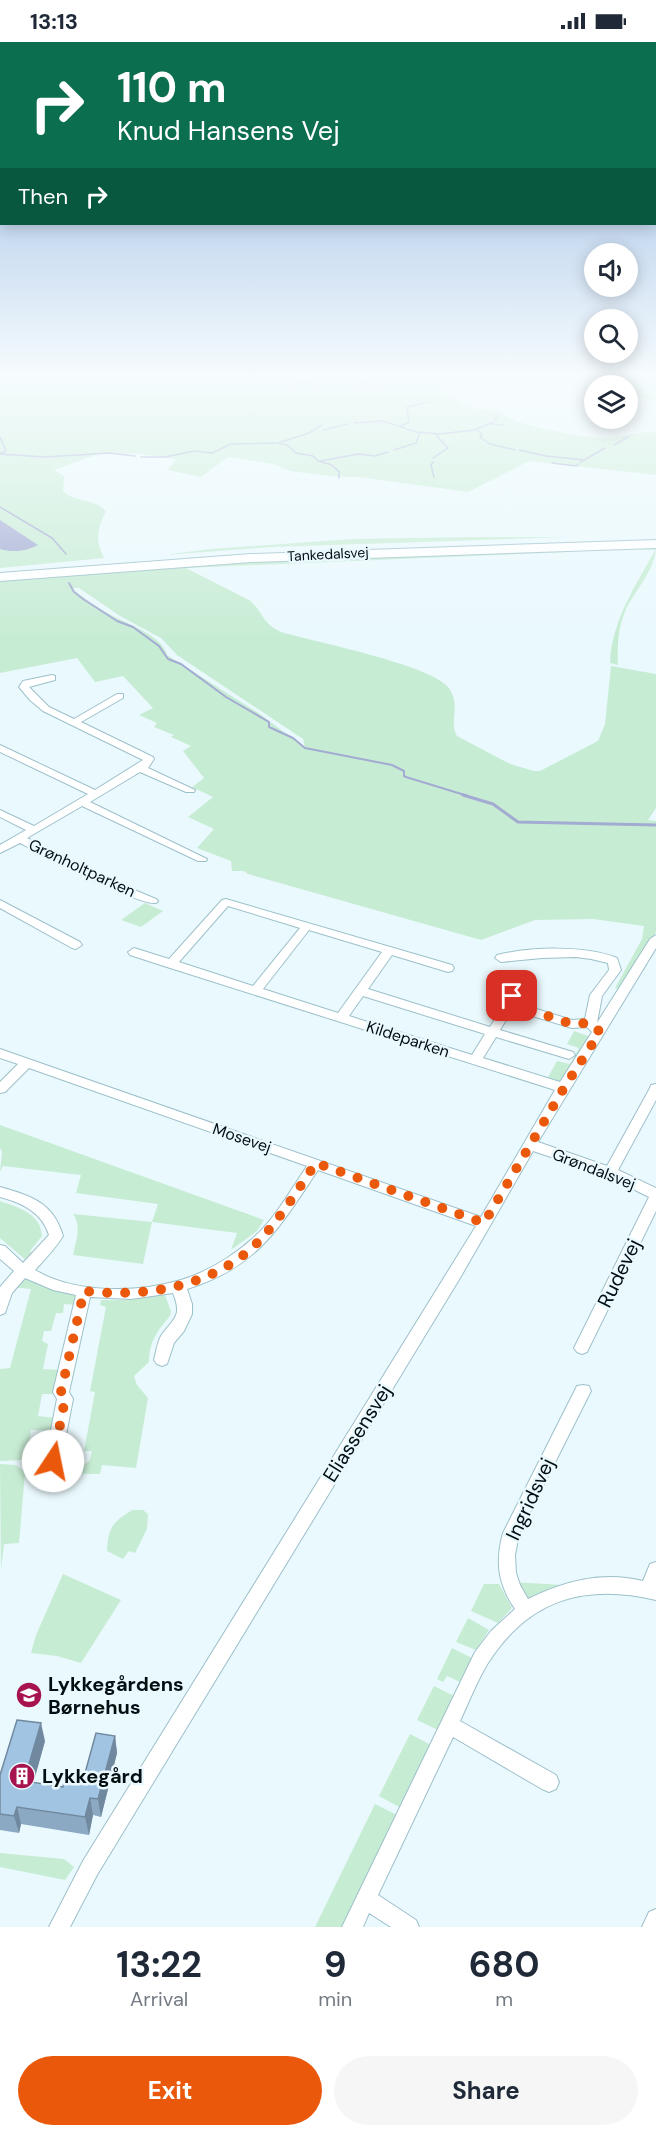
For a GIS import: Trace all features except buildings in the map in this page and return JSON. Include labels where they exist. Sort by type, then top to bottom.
[{"type":"highway","name":"Tankedalsvej","points":[[0,572],[304,550],[656,541]]},
{"type":"highway","name":"Tankedalsvej","points":[[0,577],[273,557],[656,541]]},
{"type":"street","points":[[52,678],[26,683],[24,687],[46,709],[147,756],[148,763],[140,768]]},
{"type":"street","points":[[73,723],[120,696]]},
{"type":"street","points":[[0,748],[95,794]]},
{"type":"street","points":[[140,768],[190,790]]},
{"type":"street","name":"Grønholtparken","points":[[0,850],[140,768]]},
{"type":"street","points":[[82,802],[202,859]]},
{"type":"street","name":"Grønholtparken","points":[[0,813],[34,830]]},
{"type":"street","name":"Grønholtparken","points":[[20,839],[149,897]]},
{"type":"street","points":[[171,964],[226,902],[448,968]]},
{"type":"street","points":[[0,903],[76,945]]},
{"type":"street","points":[[255,991],[307,926]]},
{"type":"street","name":"Eliassensvej","points":[[59,1927],[90,1868],[656,939]]},
{"type":"street","name":"Kildeparken","points":[[341,1018],[389,951]]},
{"type":"street","name":"Kildeparken","points":[[134,952],[564,1088]]},
{"type":"street","points":[[501,958],[588,954],[601,955],[614,961],[615,970],[596,995],[590,1023]]},
{"type":"street","name":"Kildeparken","points":[[360,991],[569,1055]]},
{"type":"street","points":[[512,996],[516,1005],[533,1012],[572,1024],[590,1023],[600,1032]]},
{"type":"street","points":[[475,1060],[504,1012]]},
{"type":"street","name":"Mosevej","points":[[0,1053],[484,1223]]},
{"type":"street","points":[[0,1089],[27,1062]]},
{"type":"street","points":[[610,1172],[656,1088]]},
{"type":"street","name":"Grøndalsvej","points":[[531,1145],[610,1172],[656,1196]]},
{"type":"street","points":[[0,1250],[25,1270],[60,1287],[127,1294],[178,1286],[210,1274],[232,1262],[258,1242],[316,1163]]},
{"type":"street","points":[[0,1192],[29,1201],[41,1209],[55,1226],[56,1236],[5,1291],[0,1309]]},
{"type":"street","name":"Rudevej","points":[[582,1348],[656,1196]]},
{"type":"street","points":[[162,1360],[167,1340],[182,1323],[185,1314],[185,1304],[178,1286]]},
{"type":"street","points":[[53,1461],[65,1399],[61,1392],[84,1291]]},
{"type":"street","name":"Ingridsvej","points":[[525,1610],[508,1580],[505,1566],[511,1533],[583,1391]]},
{"type":"street","points":[[352,1927],[481,1658],[493,1640],[508,1623],[525,1610],[556,1594],[589,1586],[628,1586],[652,1591],[656,1570]]},
{"type":"street","points":[[449,1725],[549,1782]]},
{"type":"street","points":[[366,1899],[409,1927]]},
{"type":"street","points":[[652,1927],[656,1919]]},
{"type":"green space","points":[[0,462],[76,462],[54,470],[64,476],[63,491],[68,495],[96,504],[106,511],[98,535],[99,546],[104,558],[0,568]]},
{"type":"green space","points":[[174,462],[221,462],[201,477],[167,470]]},
{"type":"green space","points":[[261,462],[527,462],[468,492],[359,477],[337,477],[290,471],[274,464]]},
{"type":"green space","points":[[538,462],[656,462],[656,475]]},
{"type":"green space","points":[[567,537],[272,547],[163,555],[211,549],[353,539]]},
{"type":"green space","points":[[656,546],[653,563],[623,616],[619,637],[618,665],[610,663],[615,632],[620,618],[655,550],[632,549]]},
{"type":"green space","points":[[569,552],[186,568],[249,600],[269,624],[281,632],[395,662],[436,678],[448,687],[452,694],[457,736],[510,764],[534,771],[540,771],[598,741],[605,724],[611,666],[656,674],[656,808],[648,820],[656,821],[656,932],[622,990],[615,988],[642,939],[644,926],[593,919],[535,920],[481,940],[244,871],[232,871],[231,861],[197,848],[214,829],[188,817],[213,797],[192,787],[204,778],[183,751],[191,746],[171,737],[174,735],[154,727],[157,723],[139,715],[153,708],[123,676],[95,682],[77,658],[0,673],[0,580],[289,560]],"holes":[[[72,588],[79,588],[120,616],[161,638],[177,655],[303,739],[305,748],[260,714],[167,655],[159,642],[151,636],[101,609]]]},
{"type":"green space","points":[[145,903],[163,911],[141,927],[121,920]]},
{"type":"green space","points":[[574,1031],[591,1037],[562,1082],[548,1077],[557,1061],[570,1064],[579,1048],[567,1044]]},
{"type":"green space","points":[[0,1125],[264,1220],[257,1231],[231,1250],[237,1233],[152,1222],[158,1204],[76,1193],[81,1175],[3,1166],[0,1172],[2,1152]]},
{"type":"green space","points":[[0,1201],[27,1212],[33,1216],[41,1228],[42,1236],[30,1251],[35,1256],[28,1262],[0,1238]]},
{"type":"green space","points":[[73,1214],[152,1222],[143,1264],[73,1255],[78,1229]]},
{"type":"green space","points":[[22,1277],[79,1297],[77,1305],[64,1304],[63,1313],[56,1313],[51,1331],[44,1331],[42,1341],[48,1344],[43,1369],[63,1370],[59,1394],[42,1394],[38,1416],[55,1418],[53,1431],[31,1430],[27,1460],[0,1461],[0,1369],[10,1368],[31,1289],[11,1287]]},
{"type":"green space","points":[[165,1295],[171,1311],[170,1316],[155,1337],[150,1348],[149,1362],[134,1376],[137,1385],[148,1398],[136,1468],[102,1465],[100,1474],[31,1473],[33,1465],[83,1466],[90,1460],[92,1451],[84,1451],[95,1392],[90,1391],[106,1307],[100,1305],[101,1300],[128,1300]]},
{"type":"green space","points":[[0,1464],[16,1465],[25,1472],[19,1543],[4,1544],[1,1569]]},
{"type":"green space","points":[[132,1510],[143,1510],[148,1514],[147,1529],[135,1553],[129,1551],[123,1559],[107,1551],[109,1536],[116,1522]]},
{"type":"green space","points":[[63,1574],[121,1600],[81,1663],[57,1656],[31,1653],[36,1635]]},
{"type":"green space","points":[[512,1582],[563,1585],[531,1598],[524,1597]]},
{"type":"green space","points":[[484,1584],[499,1584],[512,1608],[498,1623],[471,1611]]},
{"type":"green space","points":[[468,1618],[489,1630],[476,1650],[456,1642]]},
{"type":"green space","points":[[452,1648],[472,1658],[460,1682],[447,1676],[443,1682],[437,1679]]},
{"type":"green space","points":[[434,1686],[454,1696],[438,1730],[417,1720]]},
{"type":"green space","points":[[410,1734],[431,1745],[401,1808],[379,1796]]},
{"type":"green space","points":[[375,1804],[397,1815],[344,1927],[315,1927]]},
{"type":"green space","points":[[0,1853],[64,1859],[74,1867],[65,1880],[0,1867]]},
{"type":"water","points":[[0,520],[38,545],[19,551],[0,549]]},
{"type":"waterway","points":[[321,462],[332,465],[339,472],[339,478]]},
{"type":"waterway","points":[[433,462],[431,465],[434,477]]},
{"type":"waterway","points":[[552,463],[576,466],[579,464]]},
{"type":"waterway","points":[[0,507],[52,538],[66,554]]},
{"type":"waterway","points":[[69,583],[74,592],[83,599],[117,621],[133,627],[159,646],[168,659],[181,664],[226,697],[269,722],[269,727],[293,738],[305,748],[392,765],[404,771],[406,777],[468,796]]},
{"type":"waterway","points":[[463,795],[493,804],[518,822],[656,825]]},
{"type":"place","name":"Lykkegårdens Børnehus","points":[[29,1695]]},
{"type":"place","name":"Lykkegård","points":[[22,1776]]},
{"type":"route","points":[[53,1461],[65,1399],[61,1392],[84,1291],[108,1294],[149,1292],[178,1286],[210,1274],[232,1262],[258,1242],[270,1228],[316,1163],[484,1223],[600,1032],[590,1023],[572,1024],[523,1008],[516,1005],[512,996]]}]
